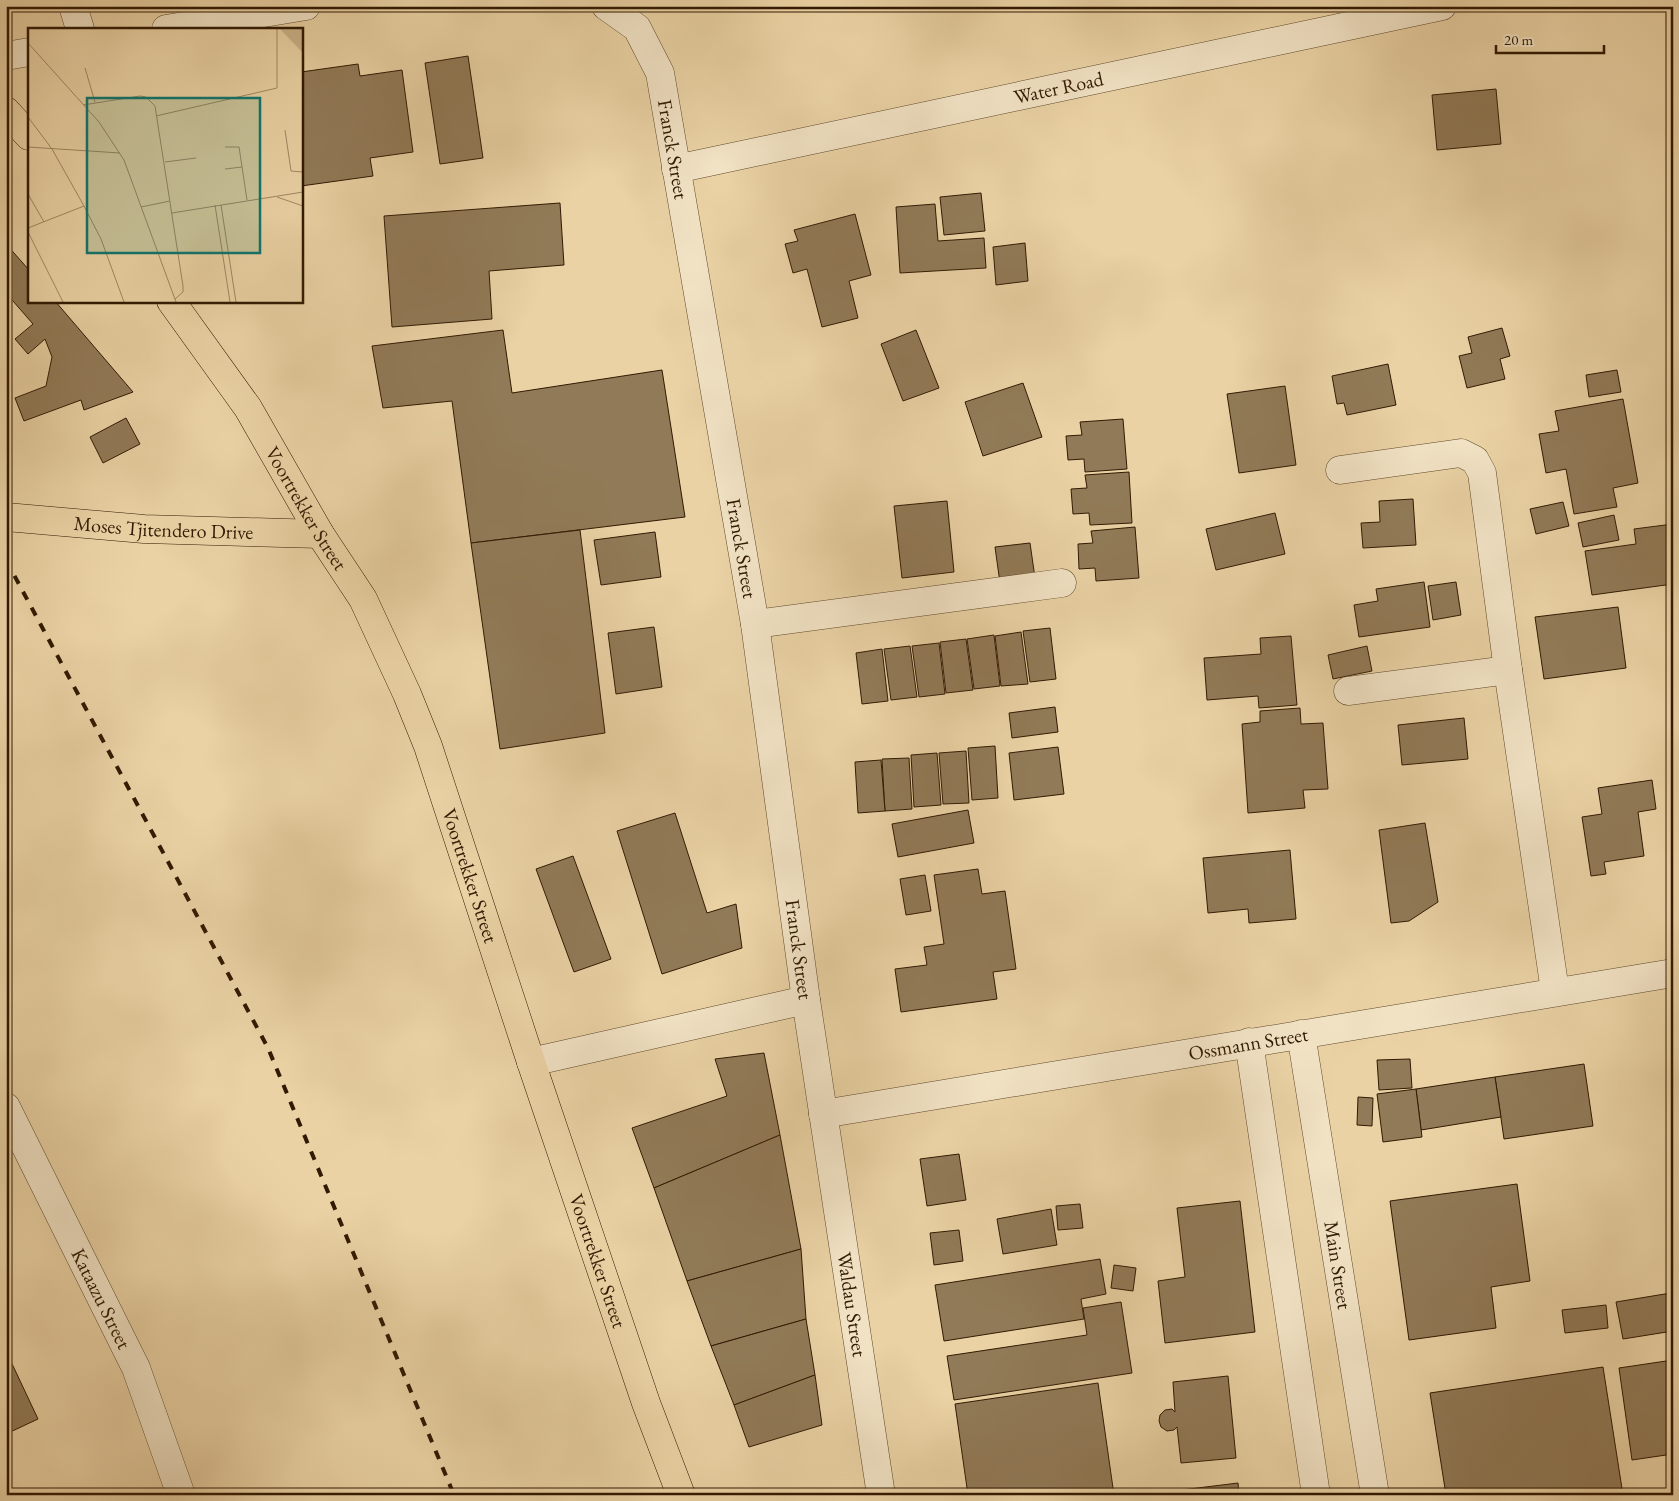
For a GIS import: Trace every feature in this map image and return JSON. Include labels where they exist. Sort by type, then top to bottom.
[{"type":"main road","points":[[6,111],[28,135]]},
{"type":"main road","name":"Voortrekker Street","points":[[171,302],[248,408],[320,534],[363,600],[407,694],[428,746],[531,1062],[646,1403],[681,1495]]},
{"type":"main road","name":"Moses Tjitendero Drive","points":[[6,517],[144,529],[320,534]]},
{"type":"street","points":[[73,6],[80,28]]},
{"type":"street","points":[[172,28],[306,6]]},
{"type":"street","name":"Franck Street","points":[[606,6],[636,28],[660,73],[755,624],[823,1114]]},
{"type":"street","name":"Water Road","points":[[676,169],[1442,6]]},
{"type":"street","points":[[6,56],[28,52]]},
{"type":"street","points":[[1340,470],[1461,453],[1475,460],[1482,473],[1508,670],[1555,991]]},
{"type":"street","points":[[755,624],[1062,583]]},
{"type":"street","points":[[1348,691],[1508,670]]},
{"type":"street","name":"Ossmann Street","points":[[823,1114],[1555,991],[1673,973]]},
{"type":"street","points":[[531,1062],[806,1000]]},
{"type":"street","name":"Main Street","points":[[1301,1034],[1375,1495]]},
{"type":"street","points":[[1249,1042],[1316,1495]]},
{"type":"street","name":"Kataazu Street","points":[[6,1107],[136,1368],[181,1495]]},
{"type":"street","name":"Waldau Street","points":[[823,1114],[881,1495]]},
{"type":"building","points":[[468,56],[483,158],[440,164],[425,63]]},
{"type":"building","points":[[358,64],[360,76],[402,70],[413,152],[370,158],[373,176],[302,186],[302,72]]},
{"type":"building","points":[[1496,89],[1501,144],[1437,150],[1432,95]]},
{"type":"building","points":[[981,193],[985,231],[944,235],[940,197]]},
{"type":"building","points":[[560,203],[564,265],[489,271],[492,319],[392,327],[384,216]]},
{"type":"building","points":[[935,204],[938,241],[984,238],[986,268],[900,273],[896,207]]},
{"type":"building","points":[[855,214],[871,275],[849,281],[858,318],[822,327],[807,269],[793,273],[785,244],[798,241],[794,230]]},
{"type":"building","points":[[1025,243],[1028,281],[996,285],[993,247]]},
{"type":"building","points":[[6,244],[28,269],[28,302],[56,302],[133,392],[84,410],[81,400],[24,421],[15,398],[46,386],[52,357],[45,339],[28,354],[15,339],[33,324],[6,293]]},
{"type":"building","points":[[1502,328],[1510,356],[1500,359],[1505,379],[1467,388],[1459,356],[1472,353],[1468,337]]},
{"type":"building","points":[[503,330],[512,393],[662,370],[685,517],[471,543],[452,401],[383,408],[372,346]]},
{"type":"building","points":[[916,330],[939,388],[903,401],[881,344]]},
{"type":"building","points":[[1388,364],[1396,405],[1347,415],[1344,403],[1337,404],[1332,376]]},
{"type":"building","points":[[1617,370],[1621,392],[1589,397],[1586,375]]},
{"type":"building","points":[[1023,383],[1042,437],[983,456],[965,402]]},
{"type":"building","points":[[1285,386],[1296,465],[1239,473],[1227,394]]},
{"type":"building","points":[[1623,399],[1638,483],[1613,488],[1617,507],[1574,514],[1566,469],[1546,473],[1539,434],[1559,431],[1555,411]]},
{"type":"building","points":[[126,418],[140,444],[103,463],[90,437]]},
{"type":"building","points":[[1123,419],[1127,469],[1085,472],[1084,459],[1068,460],[1066,436],[1082,435],[1080,422]]},
{"type":"building","points":[[1129,472],[1132,523],[1090,525],[1089,513],[1073,514],[1071,489],[1087,488],[1085,475]]},
{"type":"building","points":[[1413,499],[1416,545],[1363,548],[1361,523],[1380,522],[1379,501]]},
{"type":"building","points":[[947,501],[954,572],[902,578],[894,506]]},
{"type":"building","points":[[1563,502],[1569,526],[1536,534],[1530,509]]},
{"type":"building","points":[[1275,513],[1285,554],[1216,570],[1206,529]]},
{"type":"building","points":[[1614,515],[1619,540],[1583,547],[1578,523]]},
{"type":"building","points":[[1673,524],[1673,584],[1592,595],[1585,551],[1636,544],[1634,529]]},
{"type":"building","points":[[1135,527],[1139,578],[1096,581],[1095,568],[1079,569],[1078,544],[1093,543],[1091,531]]},
{"type":"building","points":[[580,530],[605,733],[500,749],[471,543]]},
{"type":"building","points":[[655,532],[661,577],[601,585],[594,540]]},
{"type":"building","points":[[1030,543],[1035,578],[1000,583],[995,547]]},
{"type":"building","points":[[1424,582],[1430,627],[1359,637],[1354,605],[1378,601],[1376,589]]},
{"type":"building","points":[[1456,582],[1461,615],[1433,620],[1428,586]]},
{"type":"building","points":[[1618,607],[1626,668],[1544,679],[1535,617]]},
{"type":"building","points":[[654,627],[662,687],[616,694],[608,633]]},
{"type":"building","points":[[1050,628],[1056,679],[1030,682],[1023,631]]},
{"type":"building","points":[[1021,632],[1028,684],[1001,686],[995,636]]},
{"type":"building","points":[[994,635],[1000,686],[974,689],[967,639]]},
{"type":"building","points":[[1291,636],[1297,705],[1259,708],[1258,696],[1207,700],[1204,658],[1261,654],[1260,638]]},
{"type":"building","points":[[966,639],[973,690],[946,693],[940,642]]},
{"type":"building","points":[[939,643],[945,694],[919,697],[912,646]]},
{"type":"building","points":[[910,646],[917,697],[891,700],[884,649]]},
{"type":"building","points":[[1367,646],[1372,671],[1333,679],[1328,655]]},
{"type":"building","points":[[882,649],[888,701],[862,704],[856,653]]},
{"type":"building","points":[[1055,707],[1058,732],[1012,738],[1009,713]]},
{"type":"building","points":[[1300,708],[1301,724],[1323,723],[1328,789],[1303,790],[1305,808],[1248,813],[1242,724],[1260,722],[1260,711]]},
{"type":"building","points":[[1464,718],[1468,759],[1402,765],[1398,725]]},
{"type":"building","points":[[995,746],[998,798],[972,800],[968,748]]},
{"type":"building","points":[[1058,747],[1064,794],[1014,800],[1009,753]]},
{"type":"building","points":[[966,751],[969,803],[943,804],[939,753]]},
{"type":"building","points":[[937,753],[941,805],[914,807],[911,755]]},
{"type":"building","points":[[909,758],[912,809],[885,811],[882,759]]},
{"type":"building","points":[[881,760],[885,811],[858,813],[855,762]]},
{"type":"building","points":[[1652,780],[1656,809],[1638,812],[1644,856],[1604,862],[1606,874],[1591,876],[1582,817],[1602,814],[1598,788]]},
{"type":"building","points":[[968,810],[974,843],[898,857],[892,824]]},
{"type":"building","points":[[675,813],[707,913],[736,904],[742,948],[662,974],[617,831]]},
{"type":"building","points":[[1425,823],[1438,902],[1409,921],[1391,923],[1379,830]]},
{"type":"building","points":[[1290,850],[1296,919],[1249,923],[1248,909],[1208,913],[1203,858]]},
{"type":"building","points":[[573,856],[611,959],[574,972],[536,869]]},
{"type":"building","points":[[978,869],[982,894],[1005,891],[1016,969],[993,972],[997,999],[901,1012],[895,969],[927,965],[924,947],[944,944],[934,875]]},
{"type":"building","points":[[925,875],[931,911],[906,915],[900,879]]},
{"type":"building","points":[[764,1053],[780,1135],[654,1188],[632,1128],[727,1096],[715,1059]]},
{"type":"building","points":[[1410,1059],[1412,1088],[1379,1090],[1377,1060]]},
{"type":"building","points":[[1584,1064],[1593,1126],[1504,1139],[1495,1077]]},
{"type":"building","points":[[1495,1077],[1501,1117],[1421,1130],[1416,1089]]},
{"type":"building","points":[[1416,1089],[1422,1137],[1383,1142],[1377,1094]]},
{"type":"building","points":[[1358,1097],[1373,1098],[1372,1126],[1357,1125]]},
{"type":"building","points":[[780,1135],[801,1249],[687,1281],[654,1188]]},
{"type":"building","points":[[959,1154],[966,1200],[927,1206],[920,1159]]},
{"type":"building","points":[[1517,1184],[1530,1281],[1491,1287],[1496,1328],[1409,1340],[1390,1201]]},
{"type":"building","points":[[1240,1201],[1255,1332],[1165,1343],[1158,1281],[1185,1277],[1177,1208]]},
{"type":"building","points":[[1080,1204],[1083,1228],[1058,1230],[1056,1206]]},
{"type":"building","points":[[1051,1209],[1057,1245],[1003,1254],[997,1219]]},
{"type":"building","points":[[959,1230],[963,1261],[934,1265],[930,1233]]},
{"type":"building","points":[[801,1249],[806,1319],[711,1346],[687,1281]]},
{"type":"building","points":[[1100,1259],[1106,1294],[1081,1299],[1084,1319],[944,1341],[935,1285]]},
{"type":"building","points":[[1114,1265],[1136,1268],[1133,1291],[1111,1288]]},
{"type":"building","points":[[1671,1293],[1673,1331],[1623,1339],[1616,1302]]},
{"type":"building","points":[[1121,1302],[1132,1373],[954,1400],[947,1356],[1087,1335],[1083,1308]]},
{"type":"building","points":[[1606,1305],[1608,1328],[1565,1333],[1562,1310]]},
{"type":"building","points":[[806,1319],[815,1375],[734,1405],[711,1346]]},
{"type":"building","points":[[6,1351],[38,1419],[6,1434]]},
{"type":"building","points":[[1673,1360],[1673,1454],[1632,1460],[1619,1368]]},
{"type":"building","points":[[1603,1367],[1623,1495],[1446,1495],[1430,1393]]},
{"type":"building","points":[[815,1375],[822,1425],[749,1447],[734,1405]]},
{"type":"building","points":[[1228,1376],[1236,1458],[1181,1463],[1177,1427],[1174,1430],[1167,1431],[1161,1427],[1159,1421],[1160,1415],[1165,1410],[1172,1409],[1175,1412],[1173,1382]]},
{"type":"building","points":[[1098,1383],[1114,1495],[968,1495],[955,1404]]},
{"type":"building","points":[[1238,1483],[1239,1495],[1157,1495],[1157,1493]]},
{"type":"railway","points":[[6,560],[268,1048],[454,1495]]}]
